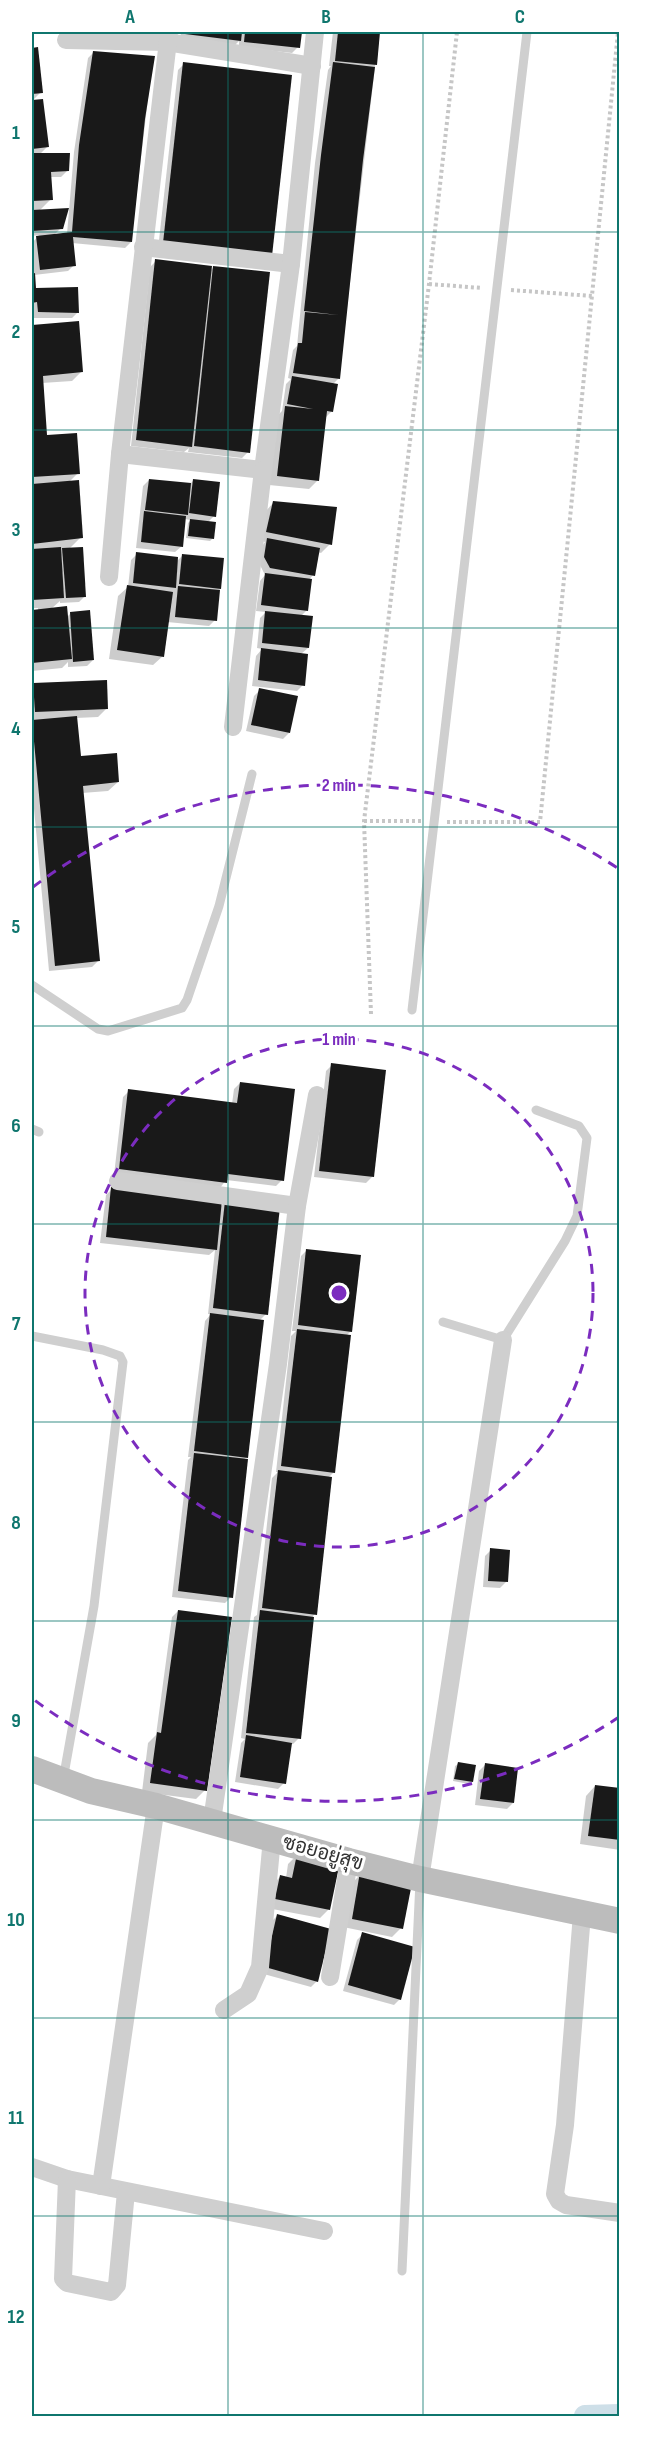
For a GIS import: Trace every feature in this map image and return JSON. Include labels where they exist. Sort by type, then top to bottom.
[{"type":"street","points":[[233,727],[263,470],[291,264],[315,32]]},
{"type":"street","points":[[66,39],[168,37],[312,66]]},
{"type":"street","points":[[110,577],[120,454],[168,37]]},
{"type":"street","points":[[143,247],[291,264]]},
{"type":"street","points":[[120,454],[263,470]]},
{"type":"street","points":[[212,1821],[278,1364],[297,1206],[316,1095]]},
{"type":"street","points":[[118,1181],[297,1206]]},
{"type":"street","points":[[420,1879],[503,1340]]},
{"type":"street","name":"ซอยอยู่สุข","points":[[32,1769],[91,1791],[212,1821],[349,1861],[420,1879],[620,1921]]},
{"type":"street","points":[[101,2186],[156,1806]]},
{"type":"street","points":[[224,2010],[248,1994],[260,1967],[272,1838]]},
{"type":"street","points":[[330,1977],[349,1861]]},
{"type":"street","points":[[582,1914],[565,2125],[555,2194],[559,2202],[566,2205],[620,2213]]},
{"type":"street","points":[[32,2167],[67,2179],[126,2192],[324,2231]]},
{"type":"street","points":[[67,2179],[63,2279],[67,2283],[111,2292],[117,2285],[126,2192]]},
{"type":"lane","points":[[412,1011],[527,32]]},
{"type":"lane","points":[[32,985],[98,1029],[108,1031],[182,1008],[219,906],[252,774]]},
{"type":"lane","points":[[443,1322],[503,1340],[565,1241],[577,1216],[587,1138],[579,1126],[536,1110]]},
{"type":"lane","points":[[32,1336],[112,1352],[120,1356],[123,1362],[94,1606],[63,1782]]},
{"type":"lane","points":[[402,2271],[420,1879]]},
{"type":"path","points":[[371,1014],[364,821],[457,32]]},
{"type":"path","points":[[446,822],[540,822],[618,32]]},
{"type":"path","points":[[364,821],[423,822]]},
{"type":"building","points":[[186,32],[242,32],[241,41],[185,34]]},
{"type":"building","points":[[245,32],[302,32],[300,48],[244,42]]},
{"type":"building","points":[[338,32],[380,32],[377,65],[335,61]]},
{"type":"building","points":[[38,47],[43,93],[32,94],[32,48]]},
{"type":"building","points":[[93,51],[155,56],[145,119],[132,242],[73,237],[76,266],[40,270],[36,236],[72,232],[79,145]]},
{"type":"building","points":[[183,62],[292,75],[272,256],[163,243]]},
{"type":"building","points":[[333,62],[375,67],[340,379],[293,373],[298,343],[302,343],[305,312],[338,315],[304,311]]},
{"type":"building","points":[[43,99],[49,147],[32,149],[32,100]]},
{"type":"building","points":[[32,153],[70,153],[69,171],[51,172],[53,200],[32,201]]},
{"type":"building","points":[[69,208],[63,229],[32,231],[32,210]]},
{"type":"building","points":[[155,259],[212,266],[192,447],[136,440]]},
{"type":"building","points":[[213,266],[270,272],[250,453],[194,446]]},
{"type":"building","points":[[35,273],[36,288],[78,287],[79,313],[38,312],[37,302],[32,303],[32,274]]},
{"type":"building","points":[[79,321],[83,372],[43,376],[47,435],[77,433],[80,474],[32,477],[32,325]]},
{"type":"building","points":[[292,376],[338,384],[333,412],[327,411],[319,481],[277,476],[285,406],[313,409],[287,404]]},
{"type":"building","points":[[149,479],[191,483],[188,515],[145,510]]},
{"type":"building","points":[[193,479],[220,482],[216,517],[189,513]]},
{"type":"building","points":[[79,480],[83,538],[32,544],[32,484]]},
{"type":"building","points":[[273,501],[337,507],[332,545],[266,532]]},
{"type":"building","points":[[144,511],[186,516],[183,547],[141,542]]},
{"type":"building","points":[[190,519],[216,522],[214,539],[188,536]]},
{"type":"building","points":[[267,538],[320,548],[315,576],[270,568],[264,557]]},
{"type":"building","points":[[61,547],[64,598],[32,600],[32,549]]},
{"type":"building","points":[[83,547],[86,597],[66,598],[62,548]]},
{"type":"building","points":[[136,552],[178,557],[176,588],[133,583]]},
{"type":"building","points":[[182,554],[224,558],[221,589],[179,584]]},
{"type":"building","points":[[265,573],[312,579],[308,611],[261,605]]},
{"type":"building","points":[[127,585],[173,592],[164,657],[117,650]]},
{"type":"building","points":[[178,586],[220,590],[217,621],[175,617]]},
{"type":"building","points":[[67,606],[72,659],[32,663],[32,610]]},
{"type":"building","points":[[90,610],[94,660],[73,662],[70,612]]},
{"type":"building","points":[[265,611],[313,616],[309,648],[262,643]]},
{"type":"building","points":[[261,648],[308,654],[305,686],[258,680]]},
{"type":"building","points":[[107,680],[108,709],[35,712],[33,683]]},
{"type":"building","points":[[259,688],[298,696],[290,733],[251,725]]},
{"type":"building","points":[[77,716],[81,756],[117,753],[119,782],[83,786],[100,961],[55,966],[32,720]]},
{"type":"building","points":[[331,1063],[386,1070],[374,1177],[319,1171]]},
{"type":"building","points":[[240,1082],[295,1089],[284,1181],[228,1174],[227,1183],[119,1169],[128,1089],[237,1103]]},
{"type":"building","points":[[111,1187],[222,1200],[217,1250],[106,1237]]},
{"type":"building","points":[[225,1201],[280,1207],[268,1315],[213,1308]]},
{"type":"building","points":[[306,1249],[361,1255],[352,1332],[298,1325]]},
{"type":"building","points":[[210,1313],[264,1320],[248,1458],[194,1451]]},
{"type":"building","points":[[297,1329],[351,1335],[335,1473],[281,1466]]},
{"type":"building","points":[[194,1453],[248,1459],[233,1598],[178,1591]]},
{"type":"building","points":[[278,1470],[332,1477],[317,1615],[262,1608]]},
{"type":"building","points":[[490,1548],[510,1550],[508,1582],[488,1581]]},
{"type":"building","points":[[178,1610],[232,1617],[207,1791],[150,1783],[157,1732],[161,1733]]},
{"type":"building","points":[[260,1610],[314,1617],[301,1739],[246,1733]]},
{"type":"building","points":[[246,1735],[292,1743],[286,1784],[240,1777]]},
{"type":"building","points":[[458,1762],[476,1765],[473,1782],[454,1779]]},
{"type":"building","points":[[485,1763],[518,1768],[514,1803],[480,1799]]},
{"type":"building","points":[[595,1785],[620,1788],[620,1840],[588,1836]]},
{"type":"building","points":[[297,1854],[340,1862],[330,1910],[275,1899],[280,1875],[292,1878]]},
{"type":"building","points":[[360,1872],[412,1883],[403,1929],[352,1919]]},
{"type":"building","points":[[277,1914],[331,1929],[318,1982],[265,1967]]},
{"type":"building","points":[[362,1932],[415,1947],[401,2000],[348,1985]]},
{"type":"waterway","points":[[585,2416],[620,2415]]}]
